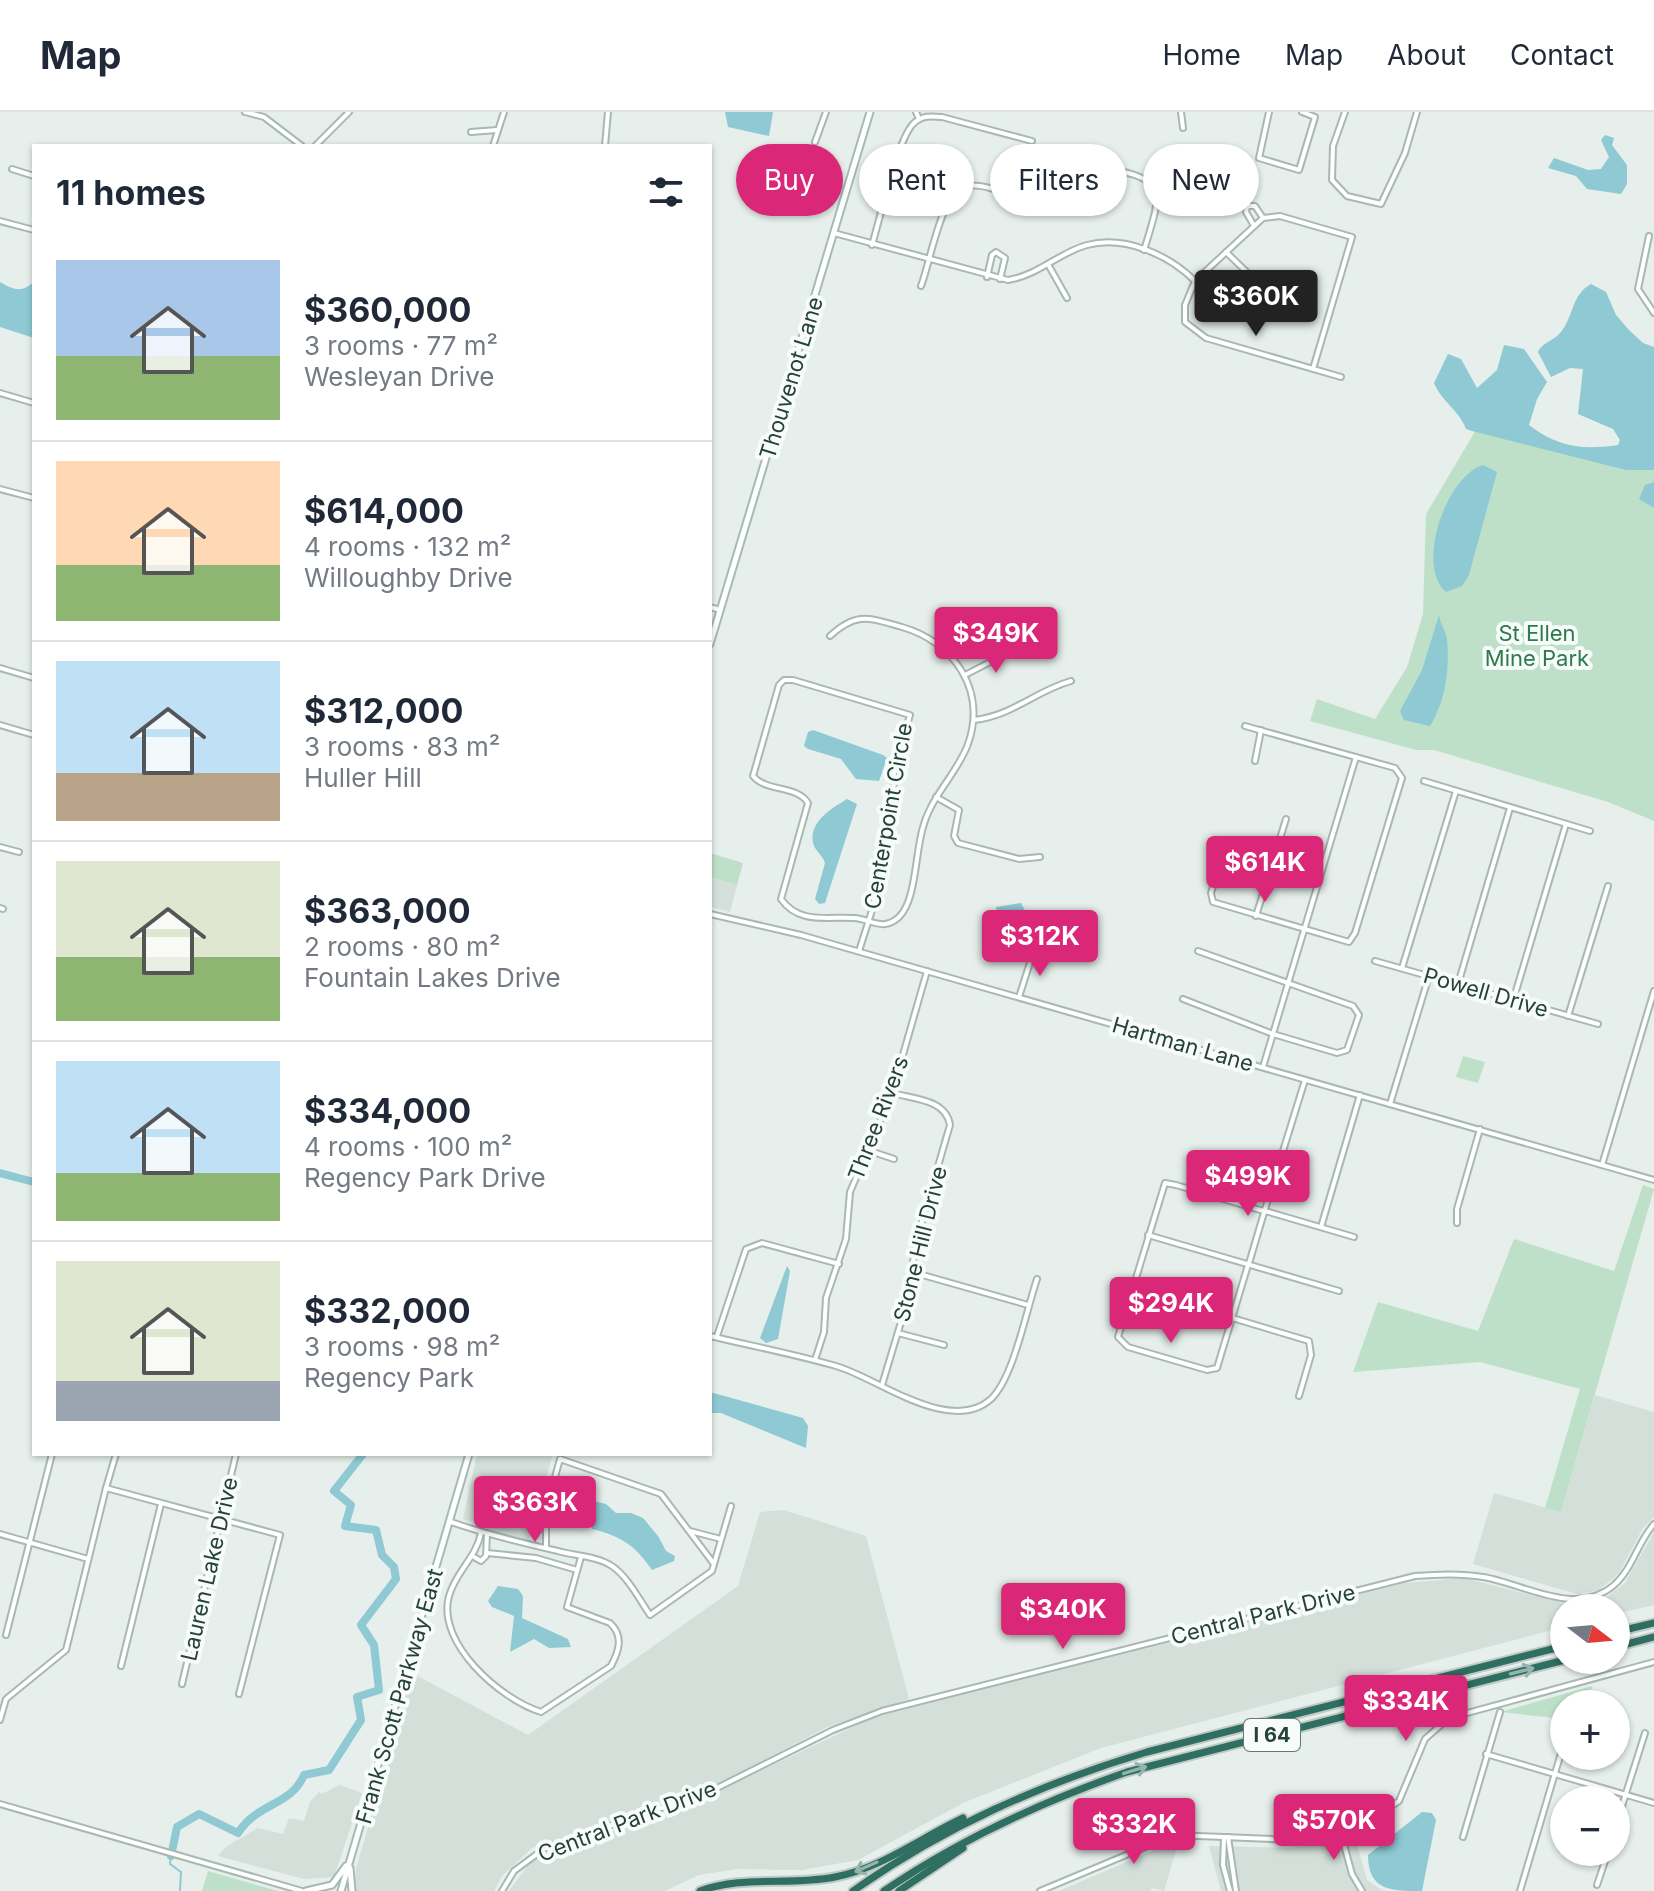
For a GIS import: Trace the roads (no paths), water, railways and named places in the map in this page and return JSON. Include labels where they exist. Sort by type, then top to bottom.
[{"type":"highway","points":[[1630,1629],[1654,1623]]},
{"type":"highway","points":[[1630,1643],[1654,1637]]},
{"type":"highway","name":"I 64","points":[[853,1891],[935,1838],[1012,1798],[1147,1752],[1550,1650]]},
{"type":"highway","name":"I 64","points":[[884,1891],[985,1832],[1063,1795],[1138,1769],[1550,1664]]},
{"type":"highway","points":[[700,1891],[736,1883],[813,1881],[849,1874],[986,1807],[1012,1798]]},
{"type":"highway","points":[[899,1891],[985,1832]]},
{"type":"main road","name":"Thouvenot Lane","points":[[712,637],[870,112]]},
{"type":"main road","name":"Frank Scott Parkway East","points":[[341,1891],[468,1456]]},
{"type":"main road","points":[[304,1891],[332,1885],[351,1858]]},
{"type":"main road","points":[[351,1858],[352,1891]]},
{"type":"street","points":[[245,112],[264,117],[299,144]]},
{"type":"street","points":[[317,144],[349,112]]},
{"type":"street","points":[[494,144],[504,112]]},
{"type":"street","points":[[605,144],[608,112]]},
{"type":"street","points":[[815,142],[826,112]]},
{"type":"street","points":[[916,112],[919,119]]},
{"type":"street","points":[[1181,112],[1183,128]]},
{"type":"street","points":[[1269,112],[1259,158],[1299,170],[1315,117],[1302,112]]},
{"type":"street","points":[[1345,112],[1333,146],[1332,180],[1347,196],[1381,204],[1405,153],[1417,112]]},
{"type":"street","points":[[872,245],[906,136],[919,119],[928,115],[942,117],[1032,141]]},
{"type":"street","points":[[471,132],[497,130]]},
{"type":"street","points":[[12,169],[32,175]]},
{"type":"street","points":[[1127,174],[1146,179],[1156,192],[1158,207],[1144,250]]},
{"type":"street","points":[[921,286],[931,262],[943,211],[957,191],[967,186],[990,190]]},
{"type":"street","points":[[1253,224],[1246,212],[1247,206],[1255,206],[1263,218]]},
{"type":"street","points":[[1313,369],[1352,237],[1280,216],[1263,218],[1195,281],[1185,305],[1185,322],[1191,330],[1206,338],[1313,369],[1341,377]]},
{"type":"street","points":[[0,221],[32,230]]},
{"type":"street","points":[[834,233],[1000,279],[1022,278],[1087,245],[1119,245],[1166,255],[1195,281]]},
{"type":"street","points":[[1649,236],[1640,265],[1638,289],[1654,313]]},
{"type":"street","points":[[987,277],[992,255],[996,252],[1005,258],[1000,279]]},
{"type":"street","points":[[1226,252],[1266,287]]},
{"type":"street","points":[[1049,266],[1067,298]]},
{"type":"street","points":[[0,393],[32,402]]},
{"type":"street","points":[[0,489],[32,497]]},
{"type":"street","points":[[712,608],[720,610]]},
{"type":"street","points":[[830,636],[846,621],[861,618],[921,632],[945,647],[965,675],[972,696],[974,720],[968,746],[936,797],[918,844],[911,897],[906,910],[884,925],[867,923]]},
{"type":"street","points":[[965,675],[998,658],[1005,648]]},
{"type":"street","points":[[0,668],[32,677]]},
{"type":"street","name":"Centerpoint Circle","points":[[859,951],[874,904],[876,861],[893,804],[894,771],[910,715],[784,680],[779,685],[753,773],[759,783],[803,796],[808,803],[781,899],[809,917],[856,918],[867,923]]},
{"type":"street","points":[[974,720],[1013,711],[1041,692],[1071,681]]},
{"type":"street","points":[[0,725],[32,733]]},
{"type":"street","points":[[1226,843],[1211,899],[1219,905],[1343,941],[1353,938],[1402,778],[1395,768],[1245,726]]},
{"type":"street","points":[[1255,761],[1261,730]]},
{"type":"street","points":[[1263,1067],[1356,757]]},
{"type":"street","points":[[1424,781],[1590,831]]},
{"type":"street","points":[[1402,968],[1456,791]]},
{"type":"street","points":[[936,797],[959,810],[954,836],[958,843],[1019,859],[1040,857]]},
{"type":"street","points":[[1458,984],[1510,808]]},
{"type":"street","points":[[1256,916],[1286,819]]},
{"type":"street","points":[[1513,1001],[1566,824]]},
{"type":"street","points":[[0,847],[19,852]]},
{"type":"street","points":[[1568,1016],[1608,886]]},
{"type":"street","name":"Hartman Lane","points":[[712,914],[859,951],[1654,1180]]},
{"type":"street","points":[[1019,997],[1034,950]]},
{"type":"street","points":[[1183,999],[1273,1034],[1340,1053],[1349,1047],[1354,1033],[1359,1015],[1353,1006],[1288,986],[1198,951]]},
{"type":"street","name":"Powell Drive","points":[[1375,961],[1598,1024]]},
{"type":"street","name":"Three Rivers","points":[[815,1360],[824,1332],[826,1298],[846,1239],[850,1192],[892,1093],[927,971]]},
{"type":"street","points":[[1390,1104],[1429,975]]},
{"type":"street","points":[[1602,1165],[1654,991]]},
{"type":"street","points":[[1305,1080],[1265,1211],[1248,1265],[1221,1361],[1213,1371],[1121,1343],[1118,1337],[1165,1183],[1265,1211],[1354,1237]]},
{"type":"street","name":"Stone Hill Drive","points":[[882,1386],[898,1333],[916,1242],[950,1125],[949,1116],[941,1107],[892,1093]]},
{"type":"street","points":[[1321,1227],[1360,1095]]},
{"type":"street","points":[[1457,1223],[1457,1209],[1480,1129]]},
{"type":"street","points":[[870,1151],[894,1159]]},
{"type":"street","points":[[1148,1235],[1339,1291]]},
{"type":"street","points":[[839,1264],[762,1243],[752,1245],[743,1256],[713,1336],[815,1360],[882,1386],[904,1399],[939,1408],[964,1409],[987,1403],[1006,1377],[1037,1279]]},
{"type":"street","points":[[912,1272],[1028,1305]]},
{"type":"street","points":[[1132,1288],[1309,1341],[1311,1355],[1299,1396]]},
{"type":"street","points":[[898,1333],[944,1345]]},
{"type":"street","points":[[6,1635],[52,1456]]},
{"type":"street","points":[[0,1720],[3,1699],[66,1650],[115,1456]]},
{"type":"street","name":"Lauren Lake Drive","points":[[182,1684],[235,1456]]},
{"type":"street","points":[[546,1548],[549,1536],[546,1509],[560,1459],[661,1494],[714,1564]]},
{"type":"street","points":[[106,1488],[280,1535],[239,1694]]},
{"type":"street","points":[[121,1666],[161,1504]]},
{"type":"street","points":[[451,1522],[600,1561],[616,1570],[650,1615],[712,1571],[731,1506]]},
{"type":"street","name":"Central Park Drive","points":[[502,1891],[514,1871],[545,1848],[713,1790],[833,1730],[882,1711],[1415,1576],[1481,1576],[1556,1597],[1587,1598],[1606,1591],[1620,1579],[1654,1524]]},
{"type":"street","points":[[690,1531],[721,1539]]},
{"type":"street","points":[[474,1557],[481,1561],[487,1553],[484,1533]]},
{"type":"street","points":[[484,1533],[474,1557],[456,1576],[448,1598],[450,1634],[457,1647],[488,1678],[524,1705],[541,1712],[611,1666],[617,1654],[616,1629],[600,1617],[567,1607],[581,1557]]},
{"type":"street","points":[[0,1534],[88,1559]]},
{"type":"street","points":[[487,1553],[536,1558],[577,1570]]},
{"type":"street","points":[[1040,1891],[1174,1835],[1293,1840],[1380,1817],[1399,1801],[1425,1739],[1449,1718],[1654,1662]]},
{"type":"street","points":[[1463,1837],[1500,1712]]},
{"type":"street","points":[[1628,1786],[1645,1733]]},
{"type":"street","points":[[1486,1754],[1598,1786]]},
{"type":"street","points":[[1520,1891],[1556,1770]]},
{"type":"street","points":[[1630,1795],[1654,1803]]},
{"type":"street","points":[[0,1804],[304,1891]]},
{"type":"street","points":[[1340,1830],[1352,1874],[1362,1891]]},
{"type":"street","points":[[1226,1836],[1222,1857],[1233,1891]]},
{"type":"street","points":[[1597,1885],[1603,1866]]},
{"type":"water","points":[[725,112],[773,112],[769,136],[728,127]]},
{"type":"water","points":[[1605,135],[1614,138],[1612,145],[1627,165],[1627,184],[1621,194],[1587,189],[1576,176],[1548,168],[1554,158],[1588,170],[1601,169],[1609,157],[1601,140]]},
{"type":"water","points":[[0,282],[17,289],[32,283],[32,337],[0,327]]},
{"type":"water","points":[[1591,284],[1606,292],[1616,315],[1629,330],[1643,343],[1654,347],[1654,470],[1626,470],[1466,429],[1434,383],[1448,354],[1461,359],[1477,388],[1497,370],[1504,345],[1524,349],[1547,382],[1537,399],[1529,425],[1551,439],[1572,446],[1618,445],[1620,440],[1613,429],[1578,414],[1583,369],[1570,368],[1551,377],[1538,352],[1561,332],[1576,300]]},
{"type":"water","points":[[1483,465],[1497,472],[1469,575],[1462,586],[1446,592],[1437,580],[1434,563],[1434,543],[1439,523],[1457,486]]},
{"type":"water","points":[[1654,482],[1654,508],[1639,499],[1645,485]]},
{"type":"water","points":[[1439,615],[1447,639],[1448,663],[1443,696],[1430,726],[1404,720],[1400,711],[1422,670]]},
{"type":"water","points":[[813,730],[887,758],[879,781],[856,779],[841,759],[804,746],[808,732]]},
{"type":"water","points":[[847,799],[857,804],[825,903],[819,904],[815,899],[825,863],[814,846],[814,830],[822,817]]},
{"type":"water","points":[[1021,903],[1028,916],[1024,928],[1018,930],[997,920],[996,907]]},
{"type":"water","points":[[787,1266],[790,1271],[778,1339],[766,1343],[760,1338]]},
{"type":"water","points":[[712,1393],[803,1418],[808,1426],[806,1448],[721,1413],[712,1413]]},
{"type":"water","points":[[593,1501],[606,1504],[616,1513],[631,1513],[643,1518],[666,1551],[675,1556],[674,1561],[652,1570],[627,1543],[592,1529],[592,1521],[583,1515]]},
{"type":"water","points":[[498,1586],[518,1589],[523,1596],[522,1618],[568,1639],[571,1647],[549,1648],[534,1639],[510,1652],[514,1616],[492,1607],[488,1601]]},
{"type":"water","points":[[1422,1812],[1432,1813],[1436,1820],[1422,1891],[1383,1886],[1372,1876],[1368,1855]]},
{"type":"waterway","points":[[0,1173],[32,1181]]},
{"type":"waterway","points":[[171,1856],[177,1827],[199,1814],[238,1833],[255,1815],[291,1793],[304,1775],[329,1770],[361,1720],[357,1697],[379,1690],[374,1645],[361,1625],[396,1579],[394,1567],[382,1555],[376,1530],[345,1526],[351,1505],[334,1491],[361,1456]]},
{"type":"waterway","points":[[171,1856],[170,1864],[181,1872],[180,1891]]},
{"type":"park label","name":"St Ellen Mine Park","points":[[1537,646]]}]
